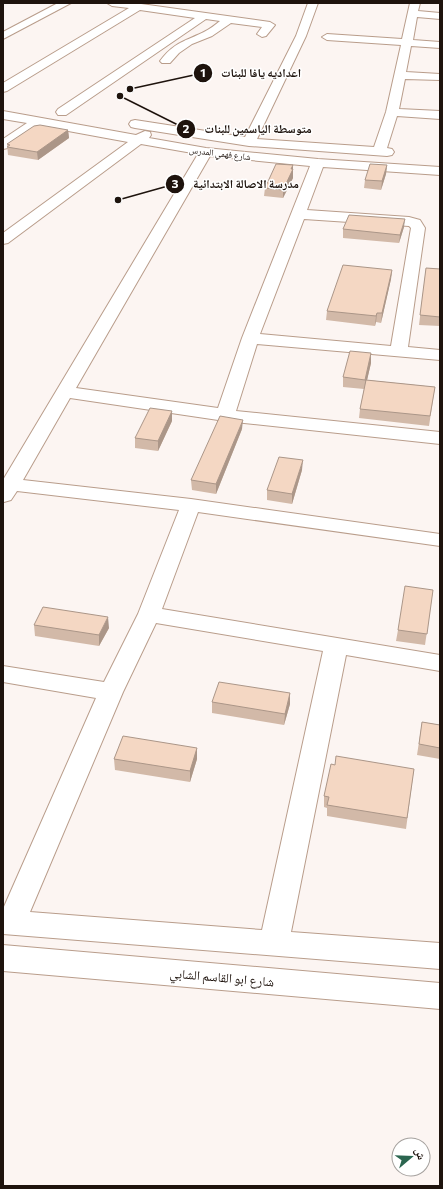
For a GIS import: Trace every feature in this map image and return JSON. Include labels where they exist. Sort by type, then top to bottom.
[{"type":"street","points":[[3,36],[66,3]]},
{"type":"street","points":[[112,3],[270,25],[262,34]]},
{"type":"street","points":[[249,142],[301,36],[313,3]]},
{"type":"street","points":[[3,88],[138,7]]},
{"type":"street","points":[[379,152],[392,112],[414,9],[440,16]]},
{"type":"street","points":[[62,112],[204,16]]},
{"type":"street","points":[[166,61],[188,42],[208,34],[230,19]]},
{"type":"street","points":[[327,36],[440,44]]},
{"type":"street","points":[[400,75],[440,77]]},
{"type":"street","points":[[48,109],[78,115]]},
{"type":"street","points":[[392,112],[440,115]]},
{"type":"street","name":"شارع فهمي المدرس","points":[[3,115],[206,152],[318,163],[440,171]]},
{"type":"street","points":[[3,145],[39,121]]},
{"type":"street","name":"شارع فهمي المدرس","points":[[125,123],[249,142],[402,153]]},
{"type":"street","points":[[3,240],[137,140],[156,128]]},
{"type":"street","points":[[206,152],[7,490],[191,505],[440,540]]},
{"type":"street","points":[[225,415],[250,338],[318,163]]},
{"type":"street","points":[[298,214],[409,221],[415,224],[418,228],[399,352]]},
{"type":"street","points":[[250,338],[440,355]]},
{"type":"street","points":[[65,392],[225,415],[440,438]]},
{"type":"street","points":[[191,505],[149,614],[111,692],[7,922],[440,956]]},
{"type":"street","points":[[149,614],[440,663]]},
{"type":"street","points":[[274,943],[336,646]]},
{"type":"street","points":[[3,674],[111,692]]},
{"type":"street","name":"شارع ابو القاسم الشابي","points":[[3,958],[440,996]]},
{"type":"building","points":[[40,125],[68,130],[37,152],[7,147],[10,145],[7,144],[34,126]]},
{"type":"building","points":[[276,164],[293,165],[291,169],[293,169],[283,190],[265,188]]},
{"type":"building","points":[[370,164],[387,165],[382,181],[365,180]]},
{"type":"building","points":[[349,215],[405,219],[400,235],[343,229]]},
{"type":"building","points":[[343,265],[392,270],[382,313],[377,313],[376,316],[327,311]]},
{"type":"building","points":[[426,268],[440,269],[440,317],[420,315]]},
{"type":"building","points":[[350,351],[371,353],[365,380],[343,377]]},
{"type":"building","points":[[366,380],[435,387],[430,416],[360,409]]},
{"type":"building","points":[[150,408],[172,411],[158,441],[135,438]]},
{"type":"building","points":[[220,416],[243,420],[216,484],[191,480]]},
{"type":"building","points":[[279,457],[303,460],[292,494],[267,490]]},
{"type":"building","points":[[405,586],[433,590],[427,634],[398,630]]},
{"type":"building","points":[[43,607],[108,617],[99,635],[34,625]]},
{"type":"building","points":[[219,682],[290,693],[285,714],[212,702]]},
{"type":"building","points":[[422,722],[440,725],[440,748],[419,744]]},
{"type":"building","points":[[123,736],[197,748],[190,771],[114,759]]},
{"type":"building","points":[[336,756],[414,769],[407,818],[327,805],[329,797],[324,796],[331,764],[335,765]]},
{"type":"place","name":"اعداديه يافا للبنات","points":[[130,89]]},
{"type":"place","name":"متوسطة الياسمين للبنات","points":[[120,96]]},
{"type":"place","name":"مدرسة الاصالة الابتدائية","points":[[118,200]]}]
